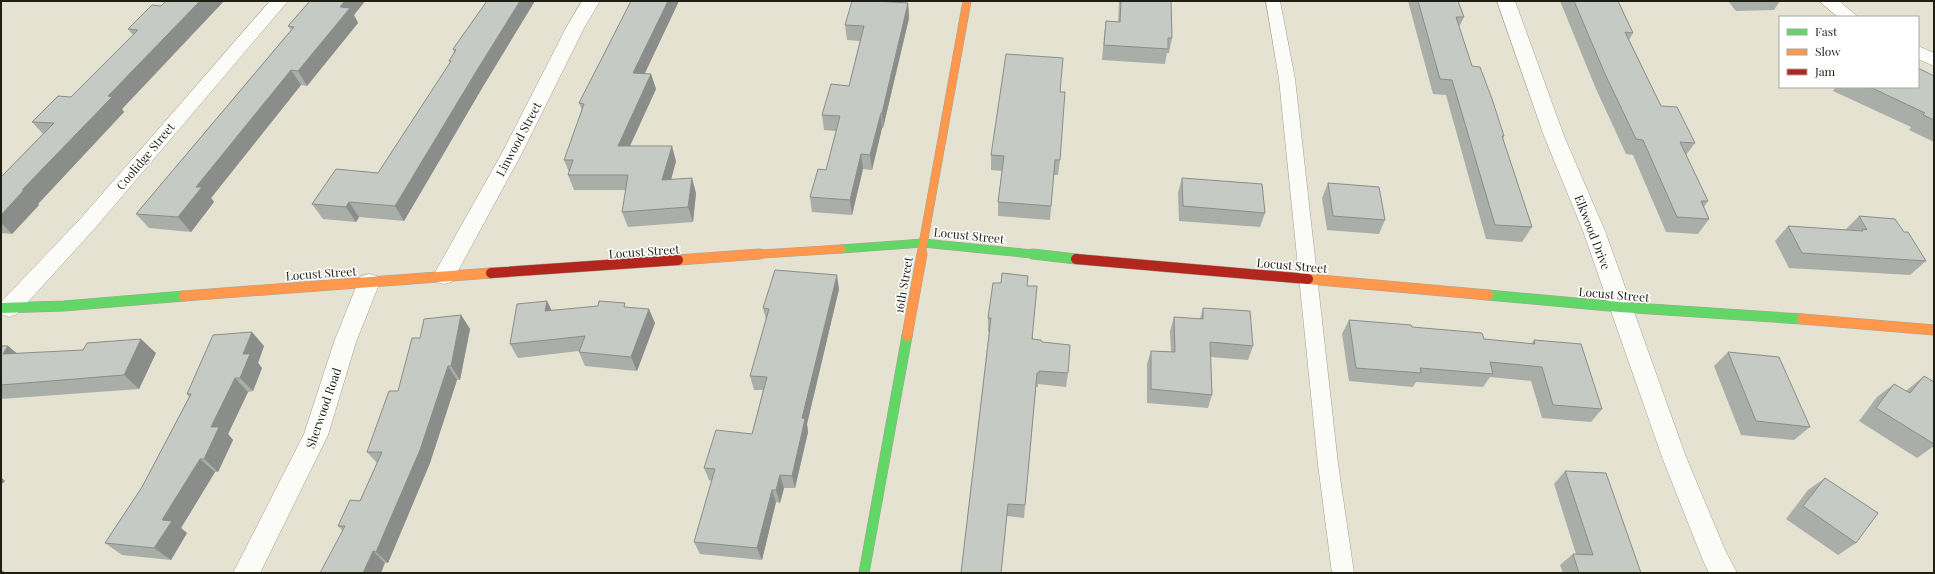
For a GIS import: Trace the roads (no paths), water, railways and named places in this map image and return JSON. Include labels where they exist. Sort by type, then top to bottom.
[{"type":"street","name":"Coolidge Street","points":[[5,308],[89,222],[279,1]]},
{"type":"street","name":"Linwood Street","points":[[444,276],[512,153],[591,1]]},
{"type":"street","name":"16th Street","points":[[864,573],[967,1]]},
{"type":"street","name":"Elkwood Drive","points":[[1506,1],[1554,136],[1594,231],[1674,457],[1715,558],[1724,573]]},
{"type":"street","points":[[1828,1],[1848,16]]},
{"type":"street","points":[[1919,52],[1934,60]]},
{"type":"street","name":"Locust Street","points":[[5,308],[64,306],[444,276],[923,243],[1090,260],[1620,307],[1772,316],[1934,330]]},
{"type":"street","name":"Sherwood Road","points":[[246,573],[266,537],[316,435],[345,342],[369,282]]},
{"type":"lane","points":[[1273,1],[1287,79],[1307,279],[1328,464],[1343,573]]}]
